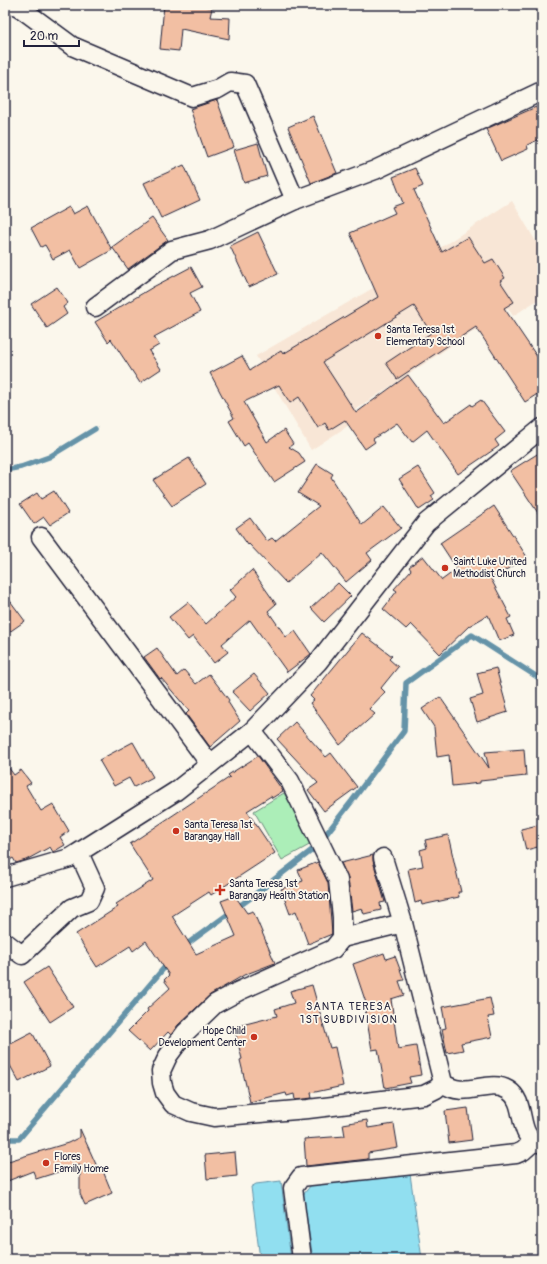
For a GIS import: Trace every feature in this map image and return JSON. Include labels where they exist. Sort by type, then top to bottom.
[{"type":"street","points":[[14,5],[72,46],[192,98],[218,89],[230,82],[245,84],[296,200]]},
{"type":"street","points":[[95,307],[172,250],[210,240],[296,200],[375,170],[542,91]]},
{"type":"street","points":[[5,877],[70,858],[176,791],[252,731],[318,662],[426,523],[542,428]]},
{"type":"street","points":[[41,537],[210,764]]},
{"type":"street","points":[[252,731],[290,781],[338,880],[342,917],[342,938],[334,949],[239,990],[215,1004],[185,1033],[168,1056],[161,1071],[165,1094],[173,1104],[191,1112],[214,1117],[308,1109],[424,1094],[436,1089],[442,1083]]},
{"type":"street","points":[[5,942],[22,955],[72,908],[89,901],[96,888],[79,852]]},
{"type":"street","points":[[302,1259],[293,1188],[301,1177],[516,1154],[538,1143],[526,1135],[519,1104],[510,1091],[500,1086],[462,1090],[450,1089],[442,1083],[403,923],[383,858]]},
{"type":"street","points":[[342,938],[403,923]]},
{"type":"shaded area","name":"Santa Teresa 1st Elementary School","points":[[512,201],[542,252],[542,297],[513,316],[508,308],[352,412],[357,420],[311,450],[256,356],[423,259]]},
{"type":"green space","points":[[284,793],[313,843],[282,860],[254,811]]},
{"type":"water","points":[[410,1174],[422,1259],[313,1259],[303,1195],[311,1185]]},
{"type":"water","points":[[281,1181],[291,1259],[260,1259],[251,1187],[256,1184]]},
{"type":"building","points":[[164,5],[198,5],[212,8],[210,17],[230,18],[229,39],[181,29],[179,51],[160,49]]},
{"type":"building","points":[[217,100],[234,147],[207,157],[190,109]]},
{"type":"building","points":[[536,107],[542,119],[542,138],[527,145],[528,149],[501,161],[486,129]]},
{"type":"building","points":[[313,116],[337,173],[311,183],[288,127]]},
{"type":"building","points":[[258,143],[267,176],[244,183],[234,150]]},
{"type":"building","points":[[184,165],[200,200],[161,218],[144,183]]},
{"type":"building","points":[[415,168],[423,186],[414,190],[442,252],[468,237],[485,263],[493,259],[505,278],[500,281],[514,302],[504,308],[542,364],[542,391],[525,402],[476,327],[397,379],[386,363],[431,333],[414,306],[323,362],[356,413],[408,375],[444,423],[471,404],[472,406],[481,400],[505,432],[495,440],[499,446],[458,474],[427,430],[412,442],[397,423],[373,439],[375,442],[365,449],[345,420],[329,430],[325,423],[318,428],[299,397],[290,403],[279,385],[244,402],[267,442],[284,430],[293,444],[289,447],[299,453],[305,462],[274,482],[248,443],[244,446],[229,421],[234,418],[210,373],[242,356],[250,370],[281,351],[283,354],[378,297],[350,233],[395,213],[392,207],[403,203],[393,177]]},
{"type":"building","points":[[88,206],[112,250],[80,268],[70,250],[53,259],[45,245],[41,247],[31,228],[69,207],[73,214]]},
{"type":"building","points":[[152,218],[168,240],[128,269],[112,247]]},
{"type":"building","points":[[258,232],[278,274],[249,287],[230,246]]},
{"type":"building","points":[[191,267],[202,287],[190,293],[200,312],[154,337],[159,345],[149,351],[161,369],[140,383],[111,339],[108,342],[95,322],[153,287]]},
{"type":"building","points":[[57,287],[68,303],[63,307],[67,314],[47,328],[31,304]]},
{"type":"building","points":[[542,451],[542,519],[510,471]]},
{"type":"building","points":[[189,458],[206,484],[172,506],[153,480]]},
{"type":"building","points":[[317,464],[333,474],[331,477],[362,525],[384,507],[401,528],[367,553],[372,560],[346,582],[322,552],[286,583],[249,544],[248,545],[236,528],[250,518],[267,541],[272,538],[275,541],[319,506],[298,493]]},
{"type":"building","points":[[418,467],[435,493],[431,496],[434,500],[419,510],[399,479]]},
{"type":"building","points":[[54,491],[68,513],[50,525],[44,517],[34,524],[20,504],[37,493],[41,499]]},
{"type":"building","points":[[494,506],[527,557],[491,579],[511,617],[507,619],[514,635],[499,641],[488,615],[469,626],[440,654],[411,624],[406,629],[383,609],[397,591],[394,589],[411,570],[409,567],[423,556],[442,580],[457,569],[440,543]]},
{"type":"building","points":[[252,570],[276,604],[268,611],[286,637],[295,631],[311,654],[287,672],[250,620],[222,644],[228,652],[214,663],[193,636],[188,640],[169,617],[188,602],[206,624],[236,597],[230,590]]},
{"type":"building","points":[[338,583],[351,596],[324,622],[311,608]]},
{"type":"building","points":[[5,594],[25,621],[5,635]]},
{"type":"building","points":[[362,633],[392,656],[389,659],[398,667],[381,688],[385,692],[369,709],[375,714],[340,745],[310,703],[314,700],[310,696]]},
{"type":"building","points":[[157,648],[177,676],[184,670],[196,684],[209,674],[229,700],[228,702],[240,721],[210,747],[186,714],[189,711],[161,678],[160,679],[144,657]]},
{"type":"building","points":[[496,668],[508,712],[477,722],[470,699],[483,695],[477,673]]},
{"type":"building","points":[[254,674],[270,693],[250,711],[232,692]]},
{"type":"building","points":[[440,697],[489,768],[485,752],[524,749],[526,776],[480,781],[480,783],[452,786],[449,755],[437,757],[434,727],[422,709]]},
{"type":"building","points":[[295,722],[326,757],[331,753],[357,787],[324,811],[308,790],[318,783],[277,739]]},
{"type":"building","points":[[133,742],[153,777],[134,787],[129,778],[114,786],[99,760]]},
{"type":"building","points":[[258,756],[283,791],[272,798],[271,796],[247,811],[275,853],[211,895],[209,892],[172,916],[196,954],[236,936],[221,901],[235,896],[247,913],[253,911],[275,963],[244,975],[210,995],[178,1025],[171,1035],[168,1032],[150,1051],[128,1031],[148,1011],[147,1009],[170,988],[164,980],[169,975],[146,941],[133,951],[130,946],[97,967],[76,934],[118,907],[116,904],[153,880],[130,844],[230,777],[228,775]]},
{"type":"building","points":[[5,763],[14,775],[21,770],[31,783],[26,786],[41,811],[53,804],[69,831],[60,837],[65,845],[53,852],[50,847],[26,860],[16,863],[13,858],[5,863]]},
{"type":"building","points":[[542,824],[542,846],[526,850],[521,829]]},
{"type":"building","points":[[448,835],[461,892],[458,892],[459,897],[422,905],[421,901],[415,903],[408,869],[423,866],[420,850],[427,848],[425,840]]},
{"type":"building","points":[[373,855],[373,861],[385,902],[380,903],[381,910],[364,914],[362,908],[352,911],[348,879],[341,863]]},
{"type":"building","points":[[318,862],[328,883],[332,934],[308,944],[296,911],[290,914],[281,889],[303,881],[298,870]]},
{"type":"building","points":[[384,953],[386,959],[395,956],[404,980],[399,981],[404,995],[391,999],[398,1049],[416,1046],[421,1075],[409,1077],[411,1083],[385,1088],[378,1049],[372,1050],[365,1009],[368,1009],[353,964]]},
{"type":"building","points":[[47,967],[73,1007],[50,1022],[24,982]]},
{"type":"building","points":[[312,985],[330,1048],[335,1047],[343,1086],[311,1093],[312,1098],[295,1100],[294,1094],[287,1096],[286,1093],[250,1102],[234,1027],[277,1016],[275,1009],[294,1003],[290,991]]},
{"type":"building","points":[[490,998],[494,1016],[488,1017],[492,1037],[461,1043],[463,1050],[447,1053],[442,1029],[446,1028],[442,1007]]},
{"type":"building","points":[[32,1032],[50,1066],[19,1082],[5,1056],[5,1046]]},
{"type":"building","points":[[468,1108],[472,1140],[449,1143],[445,1111]]},
{"type":"building","points":[[367,1120],[368,1128],[394,1124],[398,1148],[368,1153],[368,1159],[306,1166],[304,1139],[345,1136],[343,1124]]},
{"type":"building","points":[[80,1129],[99,1171],[103,1171],[112,1193],[85,1205],[80,1194],[80,1165],[36,1179],[33,1171],[5,1182],[5,1162],[68,1143],[80,1137]]},
{"type":"building","points":[[235,1152],[237,1176],[207,1179],[205,1155]]},
{"type":"waterway","points":[[5,470],[21,467],[49,457],[95,429]]},
{"type":"waterway","points":[[183,947],[249,899],[316,847],[404,731],[406,683],[472,635],[542,680]]},
{"type":"waterway","points":[[5,1139],[19,1139],[169,962]]},
{"type":"place","name":"Santa Teresa 1st Elementary School","points":[[378,336]]},
{"type":"place","name":"Saint Luke United Methodist Church","points":[[445,568]]},
{"type":"place","name":"Santa Teresa 1st Barangay Hall","points":[[176,831]]},
{"type":"place","name":"Santa Teresa 1st Barangay Health Station","points":[[220,890]]},
{"type":"place","name":"Hope Child Development Center","points":[[254,1037]]},
{"type":"place","name":"Flores Family Home","points":[[46,1163]]},
{"type":"district","name":"SANTA TERESA 1ST SUBDIVISION","points":[[349,1012]]}]
